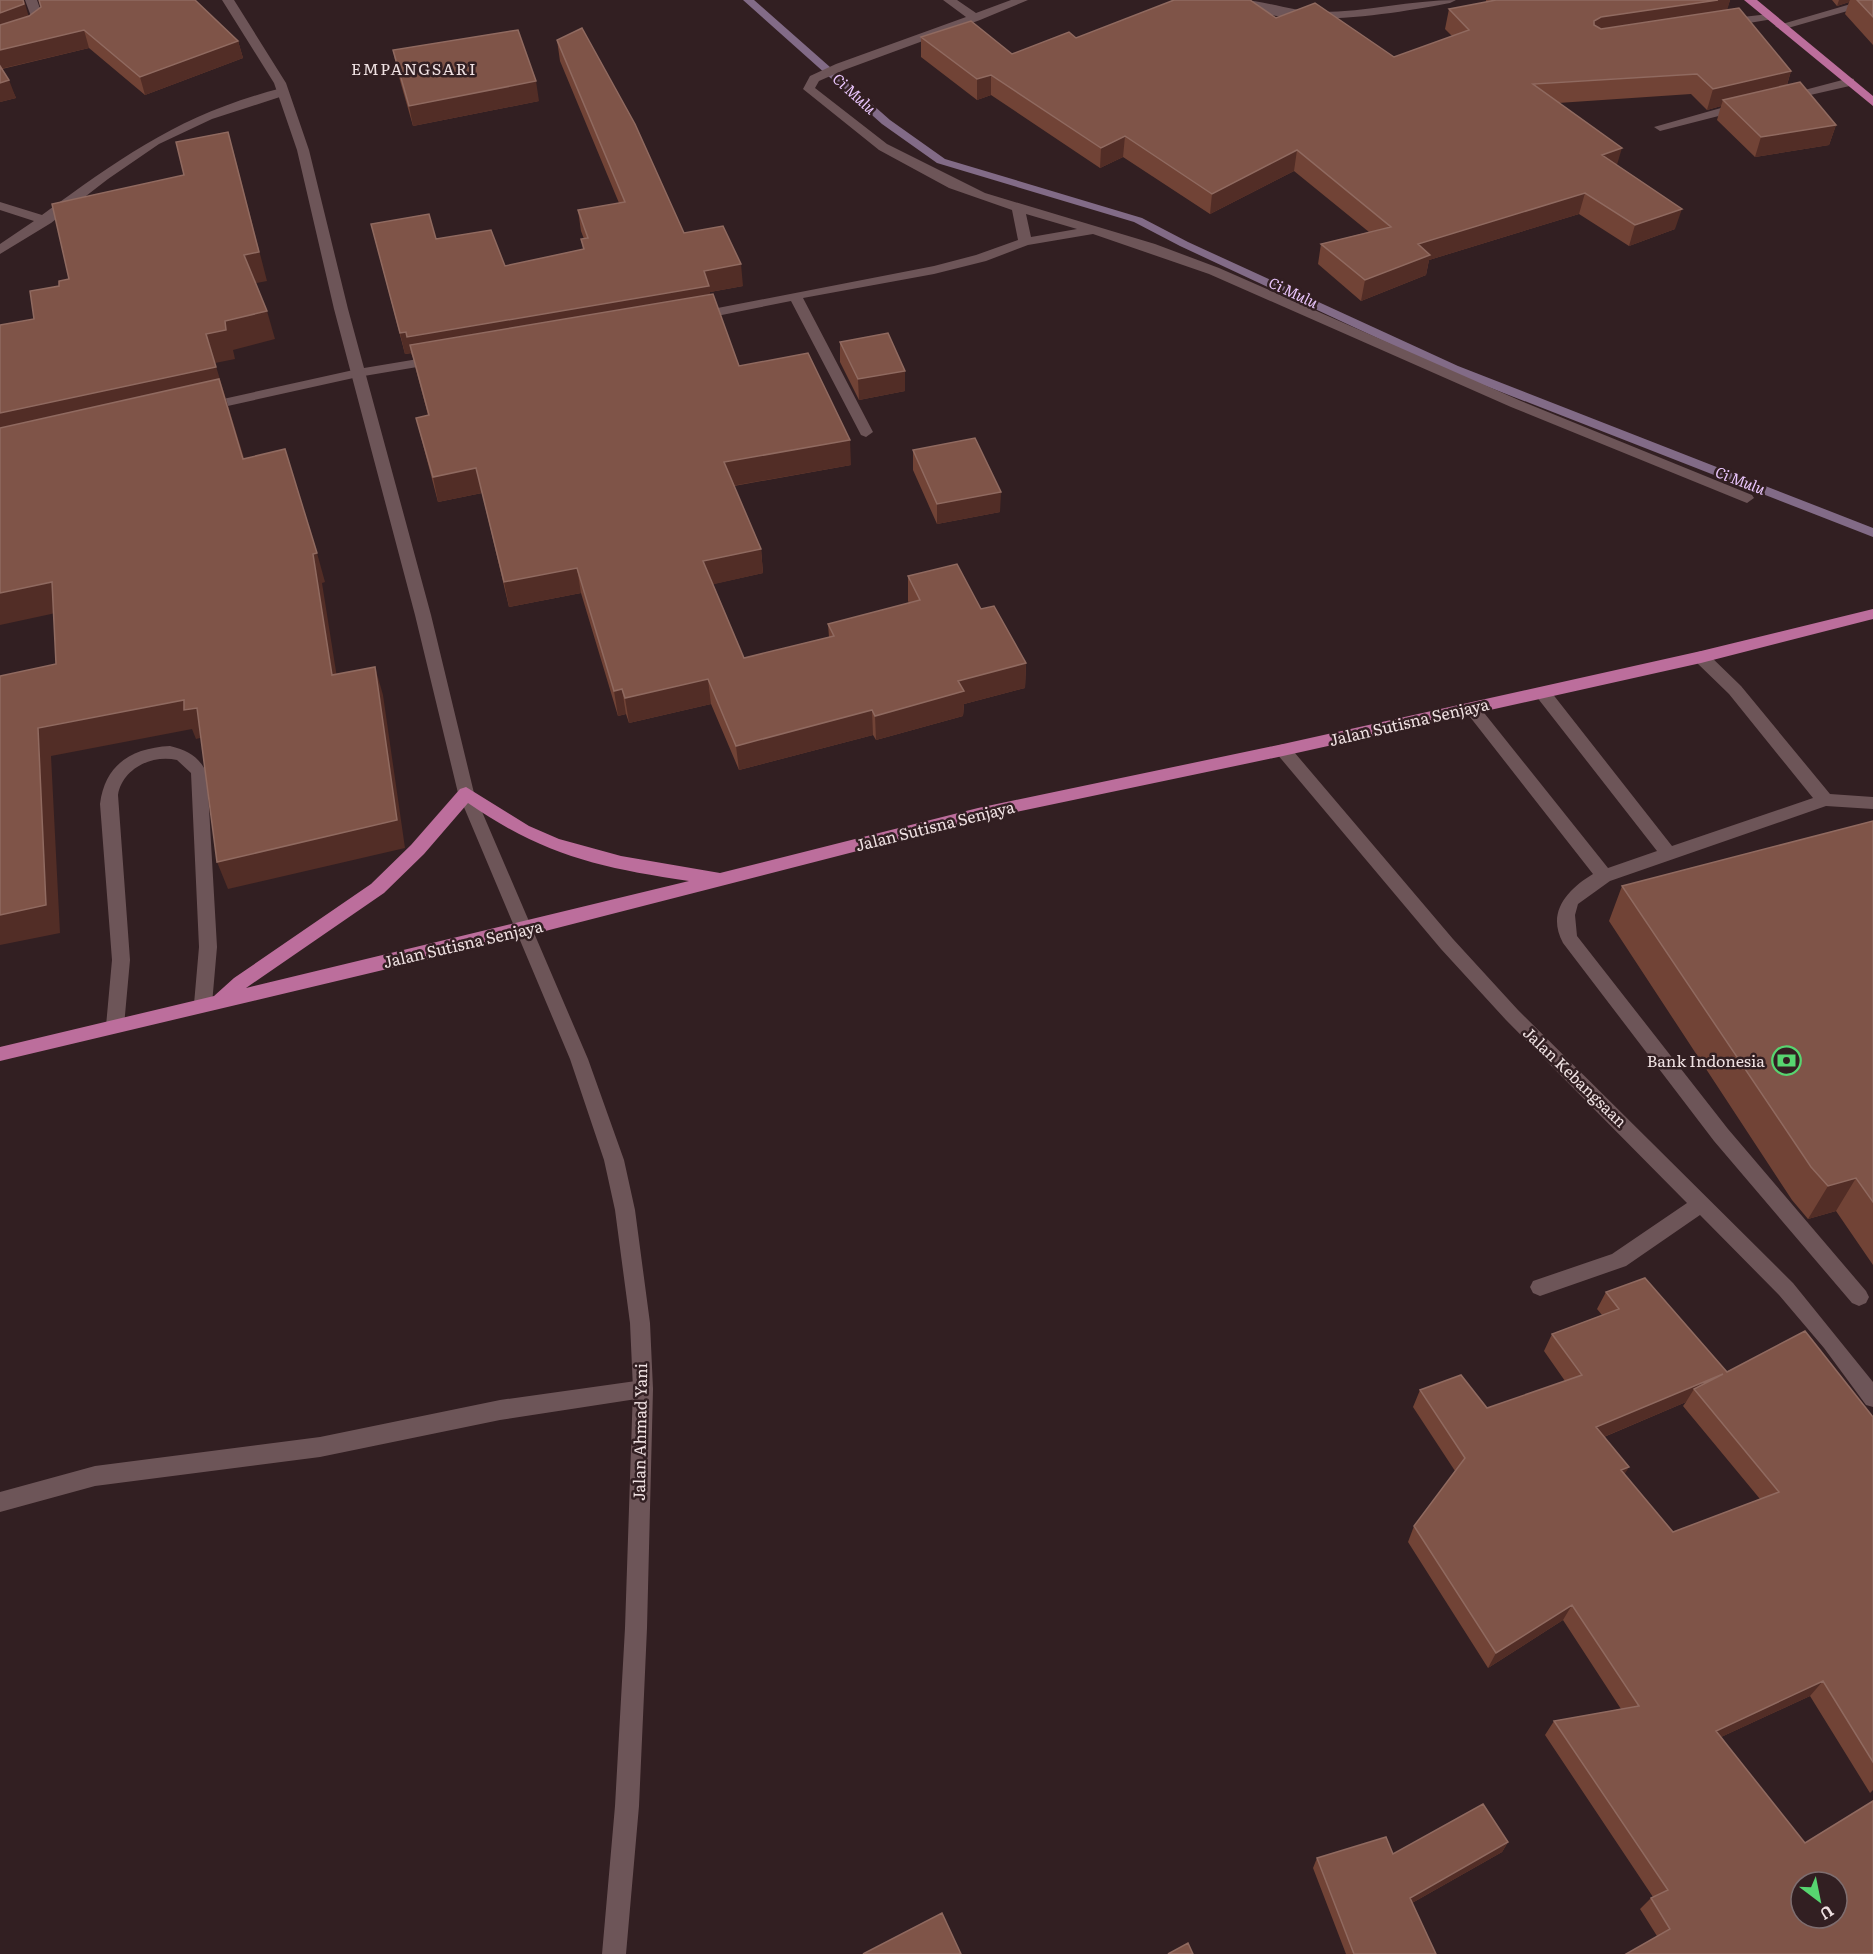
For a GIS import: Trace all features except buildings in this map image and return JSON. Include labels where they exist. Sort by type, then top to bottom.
[{"type":"main road","points":[[1750,0],[1873,102]]},
{"type":"main road","name":"Jalan Sutisna Senjaya","points":[[0,1054],[210,1002],[522,930],[978,814],[1283,750],[1701,657],[1873,615]]},
{"type":"main road","points":[[210,1002],[383,884],[466,793],[531,834],[570,848],[652,868],[721,879]]},
{"type":"street","points":[[0,39],[30,29],[39,23],[38,14],[31,0]]},
{"type":"street","name":"Jalan Ahmad Yani","points":[[228,0],[265,56],[281,88],[306,161],[358,373],[423,615],[466,793],[522,930],[563,1018],[614,1160],[633,1254],[643,1389],[637,1616],[627,1806],[614,1954]]},
{"type":"street","points":[[949,0],[976,18]]},
{"type":"street","points":[[1022,0],[840,67],[814,79],[809,88],[883,147],[954,185],[1018,207],[1150,246],[1214,271],[1516,404],[1747,498]]},
{"type":"street","points":[[1245,0],[1279,13],[1315,14],[1402,9],[1449,0]]},
{"type":"street","points":[[1781,26],[1861,4]]},
{"type":"street","points":[[1711,25],[1769,17]]},
{"type":"street","points":[[1660,127],[1850,82]]},
{"type":"street","points":[[0,250],[46,220],[140,151],[222,110],[281,88]]},
{"type":"street","points":[[0,206],[46,220]]},
{"type":"street","points":[[1018,207],[1025,242]]},
{"type":"street","points":[[681,319],[883,278],[934,270],[981,258],[1025,242],[1093,230]]},
{"type":"street","points":[[796,297],[866,432]]},
{"type":"street","points":[[185,411],[358,373],[450,358]]},
{"type":"street","points":[[1701,657],[1735,690],[1825,800]]},
{"type":"street","points":[[1542,692],[1669,854]]},
{"type":"street","points":[[1471,708],[1604,876]]},
{"type":"street","name":"Jalan Kebangsaan","points":[[1283,750],[1447,944],[1568,1074],[1642,1143],[1786,1289],[1831,1342],[1873,1398]]},
{"type":"street","points":[[115,1026],[121,960],[108,804],[113,782],[126,767],[150,753],[176,753],[195,763],[199,773],[210,1002]]},
{"type":"street","points":[[1859,1297],[1721,1135],[1569,938],[1564,920],[1568,904],[1581,889],[1604,876],[1825,800],[1873,803]]},
{"type":"street","points":[[1540,1287],[1619,1260],[1702,1203]]},
{"type":"street","points":[[0,1502],[95,1476],[320,1447],[500,1410],[643,1389]]},
{"type":"waterway","name":"Ci Mulu","points":[[748,0],[886,122],[941,161],[1138,220],[1184,244],[1454,369],[1873,533]]},
{"type":"place","name":"Bank Indonesia","points":[[1786,1061]]},
{"type":"district","name":"EMPANGSARI","points":[[414,69]]}]
